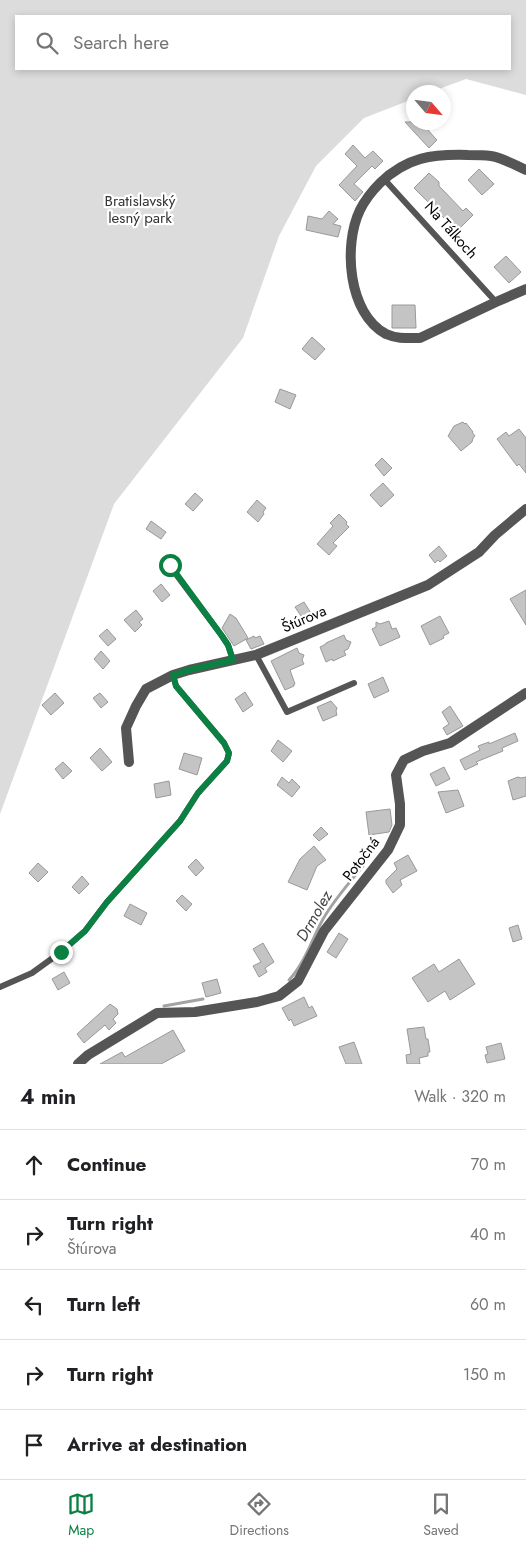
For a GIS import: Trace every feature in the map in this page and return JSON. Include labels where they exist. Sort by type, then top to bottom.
[{"type":"street","points":[[526,170],[490,156],[448,154],[426,157],[405,164],[384,179],[371,192],[360,210],[352,231],[350,251],[354,287],[363,311],[385,333],[406,339],[420,338],[526,289]]},
{"type":"street","name":"Štúrova","points":[[129,762],[126,728],[146,689],[173,675],[189,670],[256,655],[428,585],[479,552],[495,535],[526,509]]},
{"type":"street","name":"Potočná","points":[[78,1064],[88,1055],[157,1013],[195,1012],[257,1002],[279,996],[298,981],[324,931],[383,857],[400,825],[400,804],[396,775],[404,760],[423,751],[450,743],[526,692]]},
{"type":"lane","name":"Na Tálkoch","points":[[384,179],[496,302]]},
{"type":"lane","points":[[170,565],[228,645],[233,660]]},
{"type":"lane","points":[[256,655],[286,712],[354,683]]},
{"type":"lane","points":[[0,987],[32,973],[61,952],[85,931],[107,902],[180,821],[198,793],[227,761],[229,753],[224,743],[176,686],[173,675]]},
{"type":"green space","name":"Bratislavský lesný park","points":[[0,0],[526,0],[526,95],[466,79],[450,85],[406,85],[406,102],[364,118],[316,166],[279,236],[243,338],[114,504],[0,814]]},
{"type":"building","points":[[412,130],[428,130],[437,140],[429,148]]},
{"type":"building","points":[[353,145],[365,158],[373,151],[383,161],[375,169],[372,166],[354,184],[363,192],[355,201],[339,185],[357,166],[345,154]]},
{"type":"building","points":[[479,169],[494,184],[482,195],[468,180]]},
{"type":"building","points":[[429,173],[463,211],[466,208],[473,215],[457,231],[414,188]]},
{"type":"building","points":[[329,211],[338,219],[333,224],[341,226],[338,237],[306,230],[308,216],[322,219]]},
{"type":"building","points":[[506,256],[521,272],[509,283],[494,267]]},
{"type":"building","points":[[392,305],[415,305],[416,328],[392,328]]},
{"type":"building","points":[[312,337],[325,349],[315,360],[302,349]]},
{"type":"building","points":[[280,389],[296,395],[290,409],[275,402]]},
{"type":"building","points":[[463,422],[466,423],[475,436],[472,442],[461,451],[448,436],[454,426]]},
{"type":"building","points":[[519,429],[526,438],[526,473],[519,464],[517,466],[497,439],[506,432],[509,436]]},
{"type":"building","points":[[382,458],[392,468],[384,476],[375,465]]},
{"type":"building","points":[[383,483],[394,495],[381,507],[370,495]]},
{"type":"building","points":[[195,493],[203,500],[193,511],[185,504]]},
{"type":"building","points":[[257,500],[266,508],[258,522],[247,512]]},
{"type":"building","points":[[339,514],[349,527],[333,543],[337,546],[329,555],[317,544],[333,526],[330,523]]},
{"type":"building","points":[[151,521],[166,532],[161,539],[146,529]]},
{"type":"building","points":[[439,546],[447,556],[440,562],[438,560],[435,563],[429,555]]},
{"type":"building","points":[[161,584],[170,595],[162,602],[153,591]]},
{"type":"building","points":[[526,590],[526,625],[510,599]]},
{"type":"building","points":[[304,602],[314,618],[307,623],[295,607]]},
{"type":"building","points":[[136,610],[143,619],[139,622],[142,625],[135,632],[124,620]]},
{"type":"building","points":[[230,614],[236,618],[248,638],[234,646],[222,628]]},
{"type":"building","points":[[440,616],[449,633],[443,636],[444,638],[430,645],[421,626]]},
{"type":"building","points":[[389,621],[392,629],[396,628],[400,637],[380,646],[372,629],[376,627],[376,622],[380,624]]},
{"type":"building","points":[[107,629],[116,639],[108,646],[99,636]]},
{"type":"building","points":[[344,635],[346,640],[351,642],[348,649],[344,651],[346,655],[326,662],[320,647]]},
{"type":"building","points":[[254,636],[255,638],[260,636],[264,644],[251,649],[246,640]]},
{"type":"building","points":[[297,648],[299,653],[304,655],[302,660],[304,664],[290,670],[295,684],[285,690],[271,661]]},
{"type":"building","points":[[101,651],[110,661],[103,669],[94,659]]},
{"type":"building","points":[[383,677],[389,691],[374,698],[368,684]]},
{"type":"building","points":[[245,692],[253,705],[243,712],[235,699]]},
{"type":"building","points":[[55,693],[64,703],[51,715],[42,705]]},
{"type":"building","points":[[100,693],[108,702],[101,708],[93,698]]},
{"type":"building","points":[[331,701],[337,708],[337,715],[323,721],[317,707]]},
{"type":"building","points":[[450,706],[463,726],[447,735],[443,728],[449,724],[442,712]]},
{"type":"building","points":[[515,733],[518,741],[502,748],[503,751],[476,762],[478,764],[465,770],[460,760],[480,750],[478,746],[489,742],[489,744]]},
{"type":"building","points":[[278,740],[292,751],[283,762],[271,751]]},
{"type":"building","points":[[100,748],[112,762],[102,771],[90,758]]},
{"type":"building","points":[[184,753],[202,758],[197,775],[179,769]]},
{"type":"building","points":[[63,762],[72,771],[63,779],[55,769]]},
{"type":"building","points":[[444,767],[450,779],[436,786],[430,774]]},
{"type":"building","points":[[282,777],[289,783],[292,779],[300,787],[292,797],[277,785]]},
{"type":"building","points":[[518,777],[526,777],[526,796],[513,800],[508,781]]},
{"type":"building","points":[[169,781],[171,795],[156,798],[154,784]]},
{"type":"building","points":[[458,790],[464,806],[446,813],[438,792]]},
{"type":"building","points":[[390,809],[392,825],[389,832],[369,835],[366,812]]},
{"type":"building","points":[[321,827],[328,834],[319,841],[313,835]]},
{"type":"building","points":[[314,846],[326,860],[317,866],[307,890],[288,882],[300,859]]},
{"type":"building","points":[[408,855],[417,871],[400,880],[402,885],[393,893],[386,880],[397,869],[394,863]]},
{"type":"building","points":[[196,859],[204,868],[196,876],[188,867]]},
{"type":"building","points":[[38,863],[48,872],[38,882],[29,873]]},
{"type":"building","points":[[82,876],[89,884],[79,894],[72,887]]},
{"type":"building","points":[[182,895],[192,904],[186,911],[176,901]]},
{"type":"building","points":[[130,904],[147,913],[141,925],[124,916]]},
{"type":"building","points":[[518,925],[522,939],[513,942],[509,928]]},
{"type":"building","points":[[339,933],[348,939],[336,958],[327,952]]},
{"type":"building","points":[[263,943],[274,962],[265,968],[267,972],[259,977],[253,966],[261,962],[253,949]]},
{"type":"building","points":[[459,959],[475,984],[450,1000],[445,991],[428,1002],[412,978],[434,964],[439,972]]},
{"type":"building","points":[[64,972],[70,983],[58,990],[52,979]]},
{"type":"building","points":[[217,979],[221,993],[206,997],[202,983]]},
{"type":"building","points":[[304,997],[309,1008],[312,1006],[317,1016],[294,1026],[282,1008]]},
{"type":"building","points":[[110,1004],[117,1009],[118,1014],[113,1019],[116,1023],[109,1030],[105,1025],[84,1043],[77,1034]]},
{"type":"building","points":[[424,1027],[430,1052],[428,1052],[428,1056],[419,1058],[420,1064],[407,1064],[406,1055],[411,1054],[407,1029]]},
{"type":"building","points":[[173,1030],[185,1051],[161,1064],[100,1064],[122,1052],[125,1057]]},
{"type":"building","points":[[354,1042],[362,1064],[346,1064],[339,1047]]},
{"type":"building","points":[[501,1043],[505,1059],[487,1063],[485,1055],[488,1054],[486,1047]]},
{"type":"waterway","name":"Drmolez","points":[[289,980],[304,959],[327,912],[363,866]]},
{"type":"waterway","name":"Drmolez","points":[[164,1006],[203,999]]},
{"type":"route","points":[[61,952],[85,931],[107,902],[180,821],[198,793],[227,761],[229,753],[224,743],[176,686],[173,675],[233,660],[228,645],[170,565]]}]
